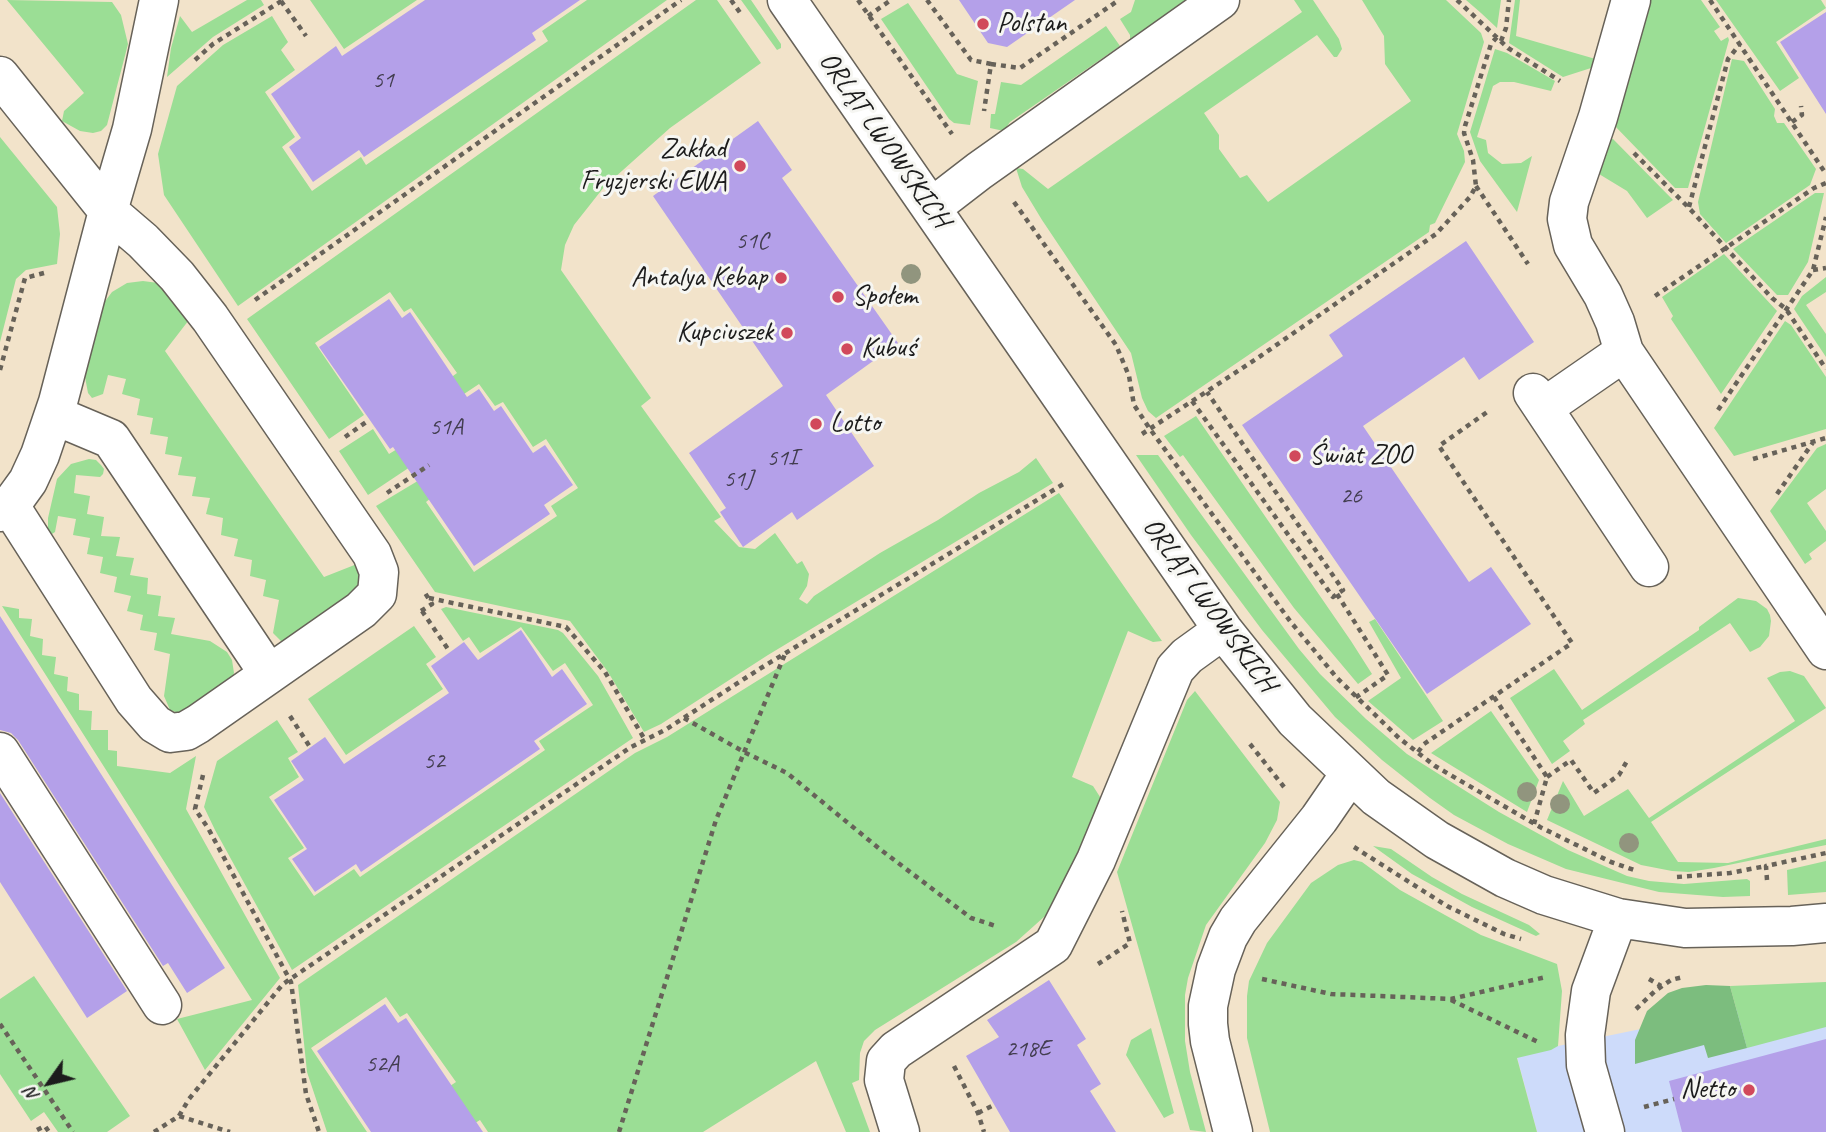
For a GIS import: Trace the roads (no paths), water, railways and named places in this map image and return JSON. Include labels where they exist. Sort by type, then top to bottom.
[{"type":"street","points":[[0,76],[108,211],[143,241],[177,276],[210,318],[372,554],[376,564],[379,583],[377,594],[276,690],[186,731],[165,731],[144,713],[5,509],[28,481],[54,415],[108,211],[132,129],[159,0]]},
{"type":"street","name":"ORLĄT LWOWSKICH","points":[[787,0],[1223,630],[1287,711],[1350,774],[1376,797],[1471,861],[1544,895],[1618,918],[1685,928],[1826,923]]},
{"type":"street","points":[[932,208],[979,171],[1220,0]]},
{"type":"street","points":[[1631,0],[1598,117],[1569,202],[1567,219],[1573,245],[1604,295],[1620,337],[1826,650]]},
{"type":"street","points":[[1620,337],[1538,400],[1649,567]]},
{"type":"street","points":[[54,415],[111,439],[276,690]]},
{"type":"street","points":[[900,1132],[884,1080],[884,1067],[890,1055],[1053,945],[1096,860],[1175,669],[1187,656],[1223,630]]},
{"type":"street","points":[[0,752],[162,1005]]},
{"type":"street","points":[[1233,1132],[1208,1024],[1208,1006],[1216,969],[1228,937],[1238,920],[1319,819],[1350,774]]},
{"type":"street","points":[[1618,918],[1589,1002],[1585,1035],[1586,1065],[1619,1121]]},
{"type":"place","name":"Polstan","points":[[983,24]]},
{"type":"place","name":"Zakład Fryzjerski EWA","points":[[740,166]]},
{"type":"place","name":"Antalya Kebap","points":[[781,278]]},
{"type":"place","name":"Społem","points":[[838,297]]},
{"type":"place","name":"Kupciuszek","points":[[787,333]]},
{"type":"place","name":"Kubuś","points":[[847,349]]},
{"type":"place","name":"Lotto","points":[[816,424]]},
{"type":"place","name":"Świat ZOO","points":[[1295,456]]},
{"type":"place","name":"Netto","points":[[1749,1090]]}]
